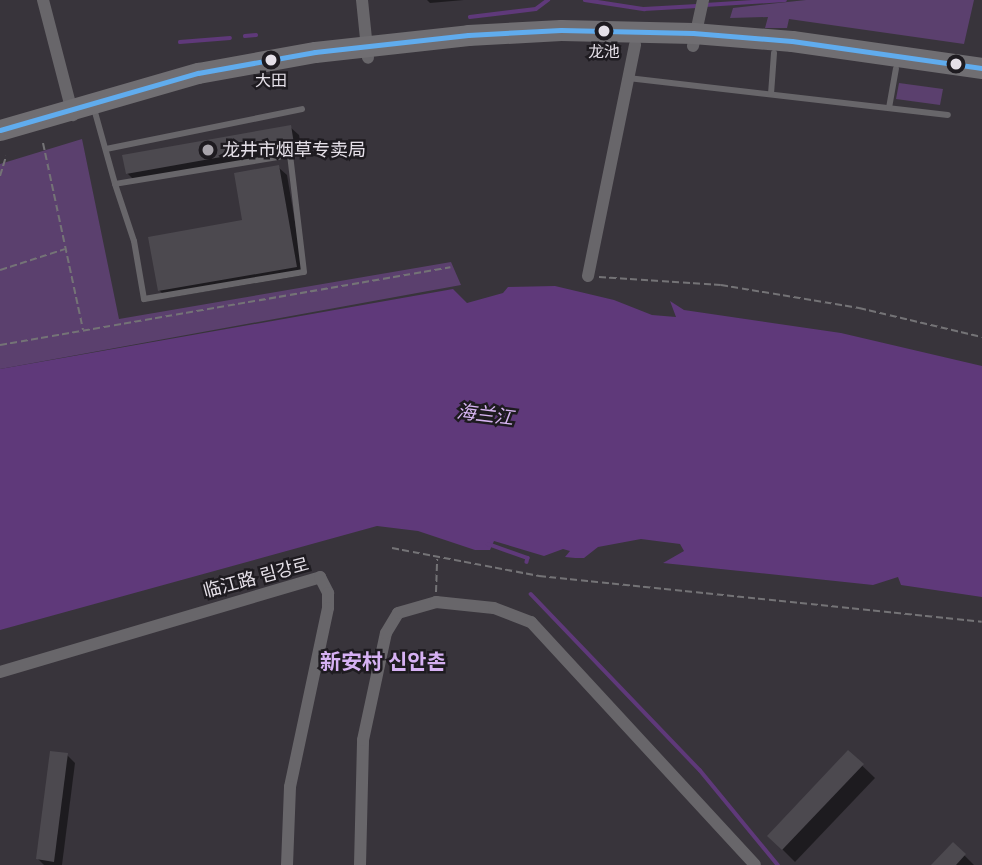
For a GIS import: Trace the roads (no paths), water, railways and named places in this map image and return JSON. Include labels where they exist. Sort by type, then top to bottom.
[{"type":"highway","points":[[0,130],[94,106],[368,51],[561,30],[693,39],[792,41],[982,68]]},
{"type":"highway","points":[[368,51],[635,45],[693,39],[774,53],[982,81]]},
{"type":"highway","points":[[3,150],[73,112]]},
{"type":"street","points":[[43,0],[73,112]]},
{"type":"street","points":[[362,0],[368,51]]},
{"type":"street","points":[[693,39],[701,3]]},
{"type":"street","points":[[588,276],[635,45]]},
{"type":"street","name":"临江路 림강로","points":[[0,673],[320,577],[328,593],[328,608],[290,787],[288,865]]},
{"type":"street","points":[[360,865],[363,740],[386,633],[398,613],[436,602],[494,608],[531,622],[755,865]]},
{"type":"lane","points":[[771,94],[774,53]]},
{"type":"lane","points":[[889,108],[896,69]]},
{"type":"lane","points":[[628,78],[948,115]]},
{"type":"lane","points":[[94,106],[115,184],[134,241],[144,299],[304,272],[290,155],[115,184]]},
{"type":"lane","points":[[106,149],[302,109]]},
{"type":"water","name":"海兰江","points":[[555,286],[614,300],[652,315],[676,317],[670,301],[684,310],[841,333],[982,366],[982,597],[901,585],[898,577],[873,585],[663,563],[684,551],[680,544],[641,539],[598,547],[584,558],[575,558],[565,557],[570,551],[563,549],[544,556],[494,541],[490,550],[475,550],[418,531],[377,526],[0,630],[0,369],[453,289],[467,303],[503,293],[508,287]]},
{"type":"waterway","points":[[470,17],[536,9],[548,0]]},
{"type":"waterway","points":[[585,0],[644,9],[697,6]]},
{"type":"waterway","points":[[705,5],[785,0]]},
{"type":"waterway","points":[[245,36],[256,35]]},
{"type":"waterway","points":[[180,42],[230,38]]},
{"type":"waterway","points":[[488,544],[528,558],[527,562]]},
{"type":"waterway","points":[[531,594],[700,770],[778,865]]},
{"type":"place","name":"龙池","points":[[604,31]]},
{"type":"place","name":"大田","points":[[271,60]]},
{"type":"place","name":"龙井市烟草专卖局","points":[[208,150]]},
{"type":"district","name":"新安村 신안촌","points":[[383,662]]}]
